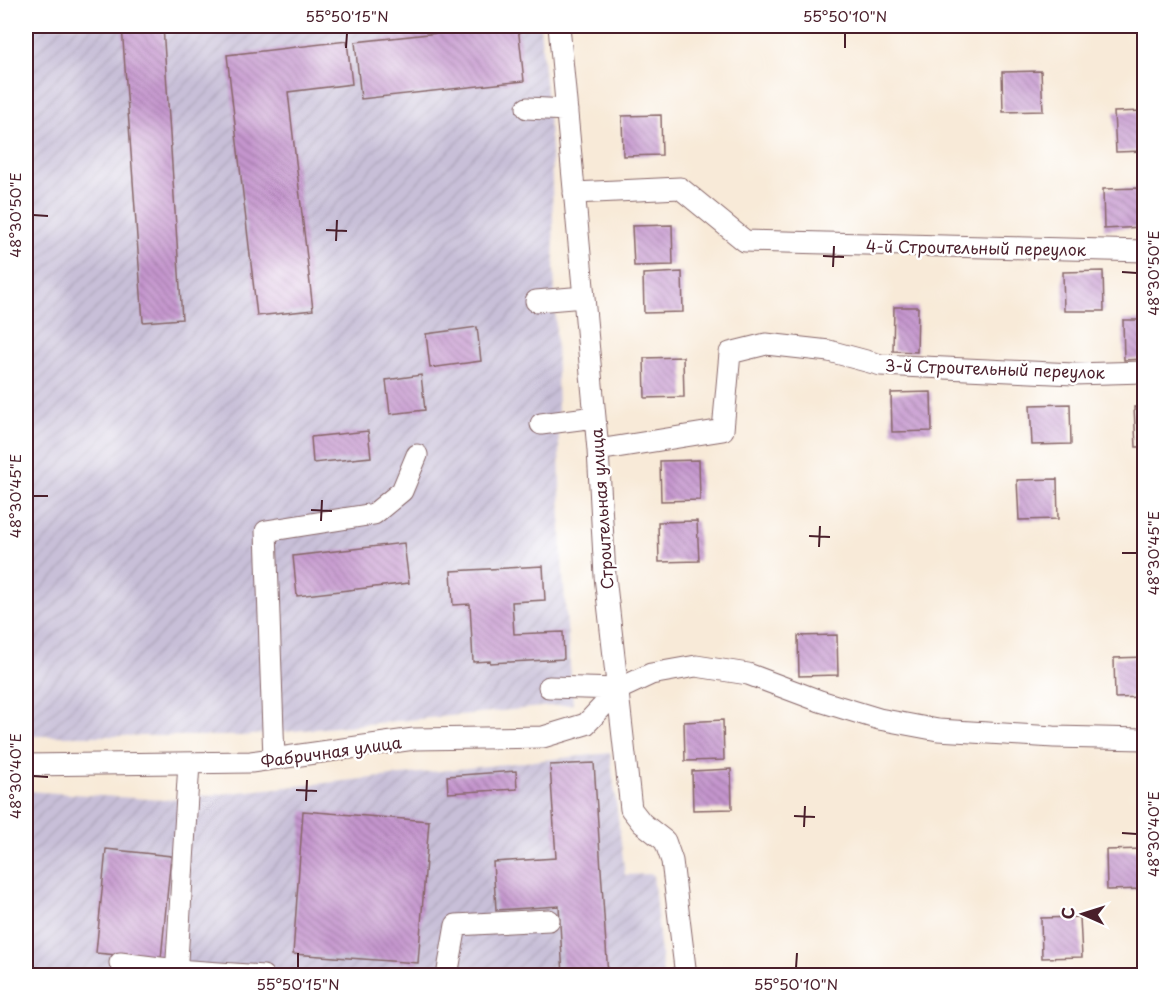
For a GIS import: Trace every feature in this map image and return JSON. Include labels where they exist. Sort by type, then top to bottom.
[{"type":"street","name":"Строительная улица","points":[[559,26],[598,450],[605,576],[631,809],[642,823],[664,841],[672,861],[686,975]]},
{"type":"street","points":[[527,108],[567,110]]},
{"type":"street","name":"4-й Строительный переулок","points":[[574,193],[680,188],[745,241],[1144,251]]},
{"type":"street","points":[[536,301],[584,297]]},
{"type":"street","name":"3-й Строительный переулок","points":[[598,450],[723,430],[730,352],[766,344],[829,351],[881,365],[1074,374],[1144,372]]},
{"type":"street","points":[[541,424],[595,417]]},
{"type":"street","points":[[274,759],[266,531],[374,514],[402,491],[417,455]]},
{"type":"street","points":[[549,687],[619,689],[651,674],[696,666],[748,674],[820,701],[879,719],[938,730],[1054,737],[1144,739]]},
{"type":"street","name":"Фабричная улица","points":[[26,765],[251,762],[414,739],[543,737],[586,724],[619,689]]},
{"type":"street","points":[[176,973],[189,763]]},
{"type":"street","points":[[447,975],[456,925],[549,920]]},
{"type":"street","points":[[120,963],[176,973],[263,975]]},
{"type":"shaded area","points":[[26,26],[540,26],[551,147],[562,561],[573,704],[242,736],[26,736]]},
{"type":"shaded area","points":[[610,753],[625,875],[653,874],[663,975],[26,975],[26,791],[164,800]]},
{"type":"building","points":[[122,26],[163,26],[182,319],[143,322]]},
{"type":"building","points":[[518,26],[524,81],[361,99],[355,42]]},
{"type":"building","points":[[347,41],[352,84],[288,92],[313,310],[257,316],[227,55]]},
{"type":"building","points":[[1041,71],[1043,111],[1003,112],[1002,72]]},
{"type":"building","points":[[1144,111],[1144,151],[1116,152],[1114,112]]},
{"type":"building","points":[[661,115],[662,155],[623,156],[622,116]]},
{"type":"building","points":[[1142,188],[1143,227],[1104,229],[1103,189]]},
{"type":"building","points":[[672,225],[673,265],[634,266],[632,226]]},
{"type":"building","points":[[1103,271],[1104,311],[1064,311],[1063,272]]},
{"type":"building","points":[[682,272],[683,312],[644,313],[643,274]]},
{"type":"building","points":[[894,307],[918,307],[917,352],[893,351]]},
{"type":"building","points":[[1123,320],[1144,320],[1144,359],[1124,360]]},
{"type":"building","points":[[477,327],[481,361],[430,368],[426,334]]},
{"type":"building","points":[[683,357],[684,397],[645,398],[644,358]]},
{"type":"building","points":[[421,375],[425,410],[390,414],[386,380]]},
{"type":"building","points":[[931,392],[932,431],[892,432],[891,393]]},
{"type":"building","points":[[1070,404],[1071,444],[1032,445],[1030,405]]},
{"type":"building","points":[[1134,407],[1144,407],[1144,447],[1136,447]]},
{"type":"building","points":[[368,431],[371,457],[313,463],[311,437]]},
{"type":"building","points":[[699,460],[700,500],[661,501],[660,461]]},
{"type":"building","points":[[1057,479],[1058,519],[1019,520],[1017,480]]},
{"type":"building","points":[[697,521],[699,561],[659,562],[658,522]]},
{"type":"building","points":[[404,543],[409,583],[297,596],[293,556]]},
{"type":"building","points":[[543,566],[545,600],[512,602],[514,634],[563,632],[564,659],[473,662],[470,604],[453,605],[451,571]]},
{"type":"building","points":[[837,635],[838,675],[799,676],[798,636]]},
{"type":"building","points":[[1144,657],[1144,697],[1115,698],[1114,658]]},
{"type":"building","points":[[723,720],[724,760],[685,761],[684,722]]},
{"type":"building","points":[[594,763],[608,976],[563,976],[559,906],[496,910],[493,862],[556,858],[550,765]]},
{"type":"building","points":[[731,769],[732,809],[693,810],[692,771]]},
{"type":"building","points":[[516,771],[517,789],[448,793],[447,776]]},
{"type":"building","points":[[303,811],[429,821],[418,963],[293,954]]},
{"type":"building","points":[[106,849],[171,856],[161,959],[96,953]]},
{"type":"building","points":[[1144,849],[1144,889],[1107,890],[1106,850]]},
{"type":"building","points":[[1080,917],[1082,957],[1042,958],[1041,918]]}]
